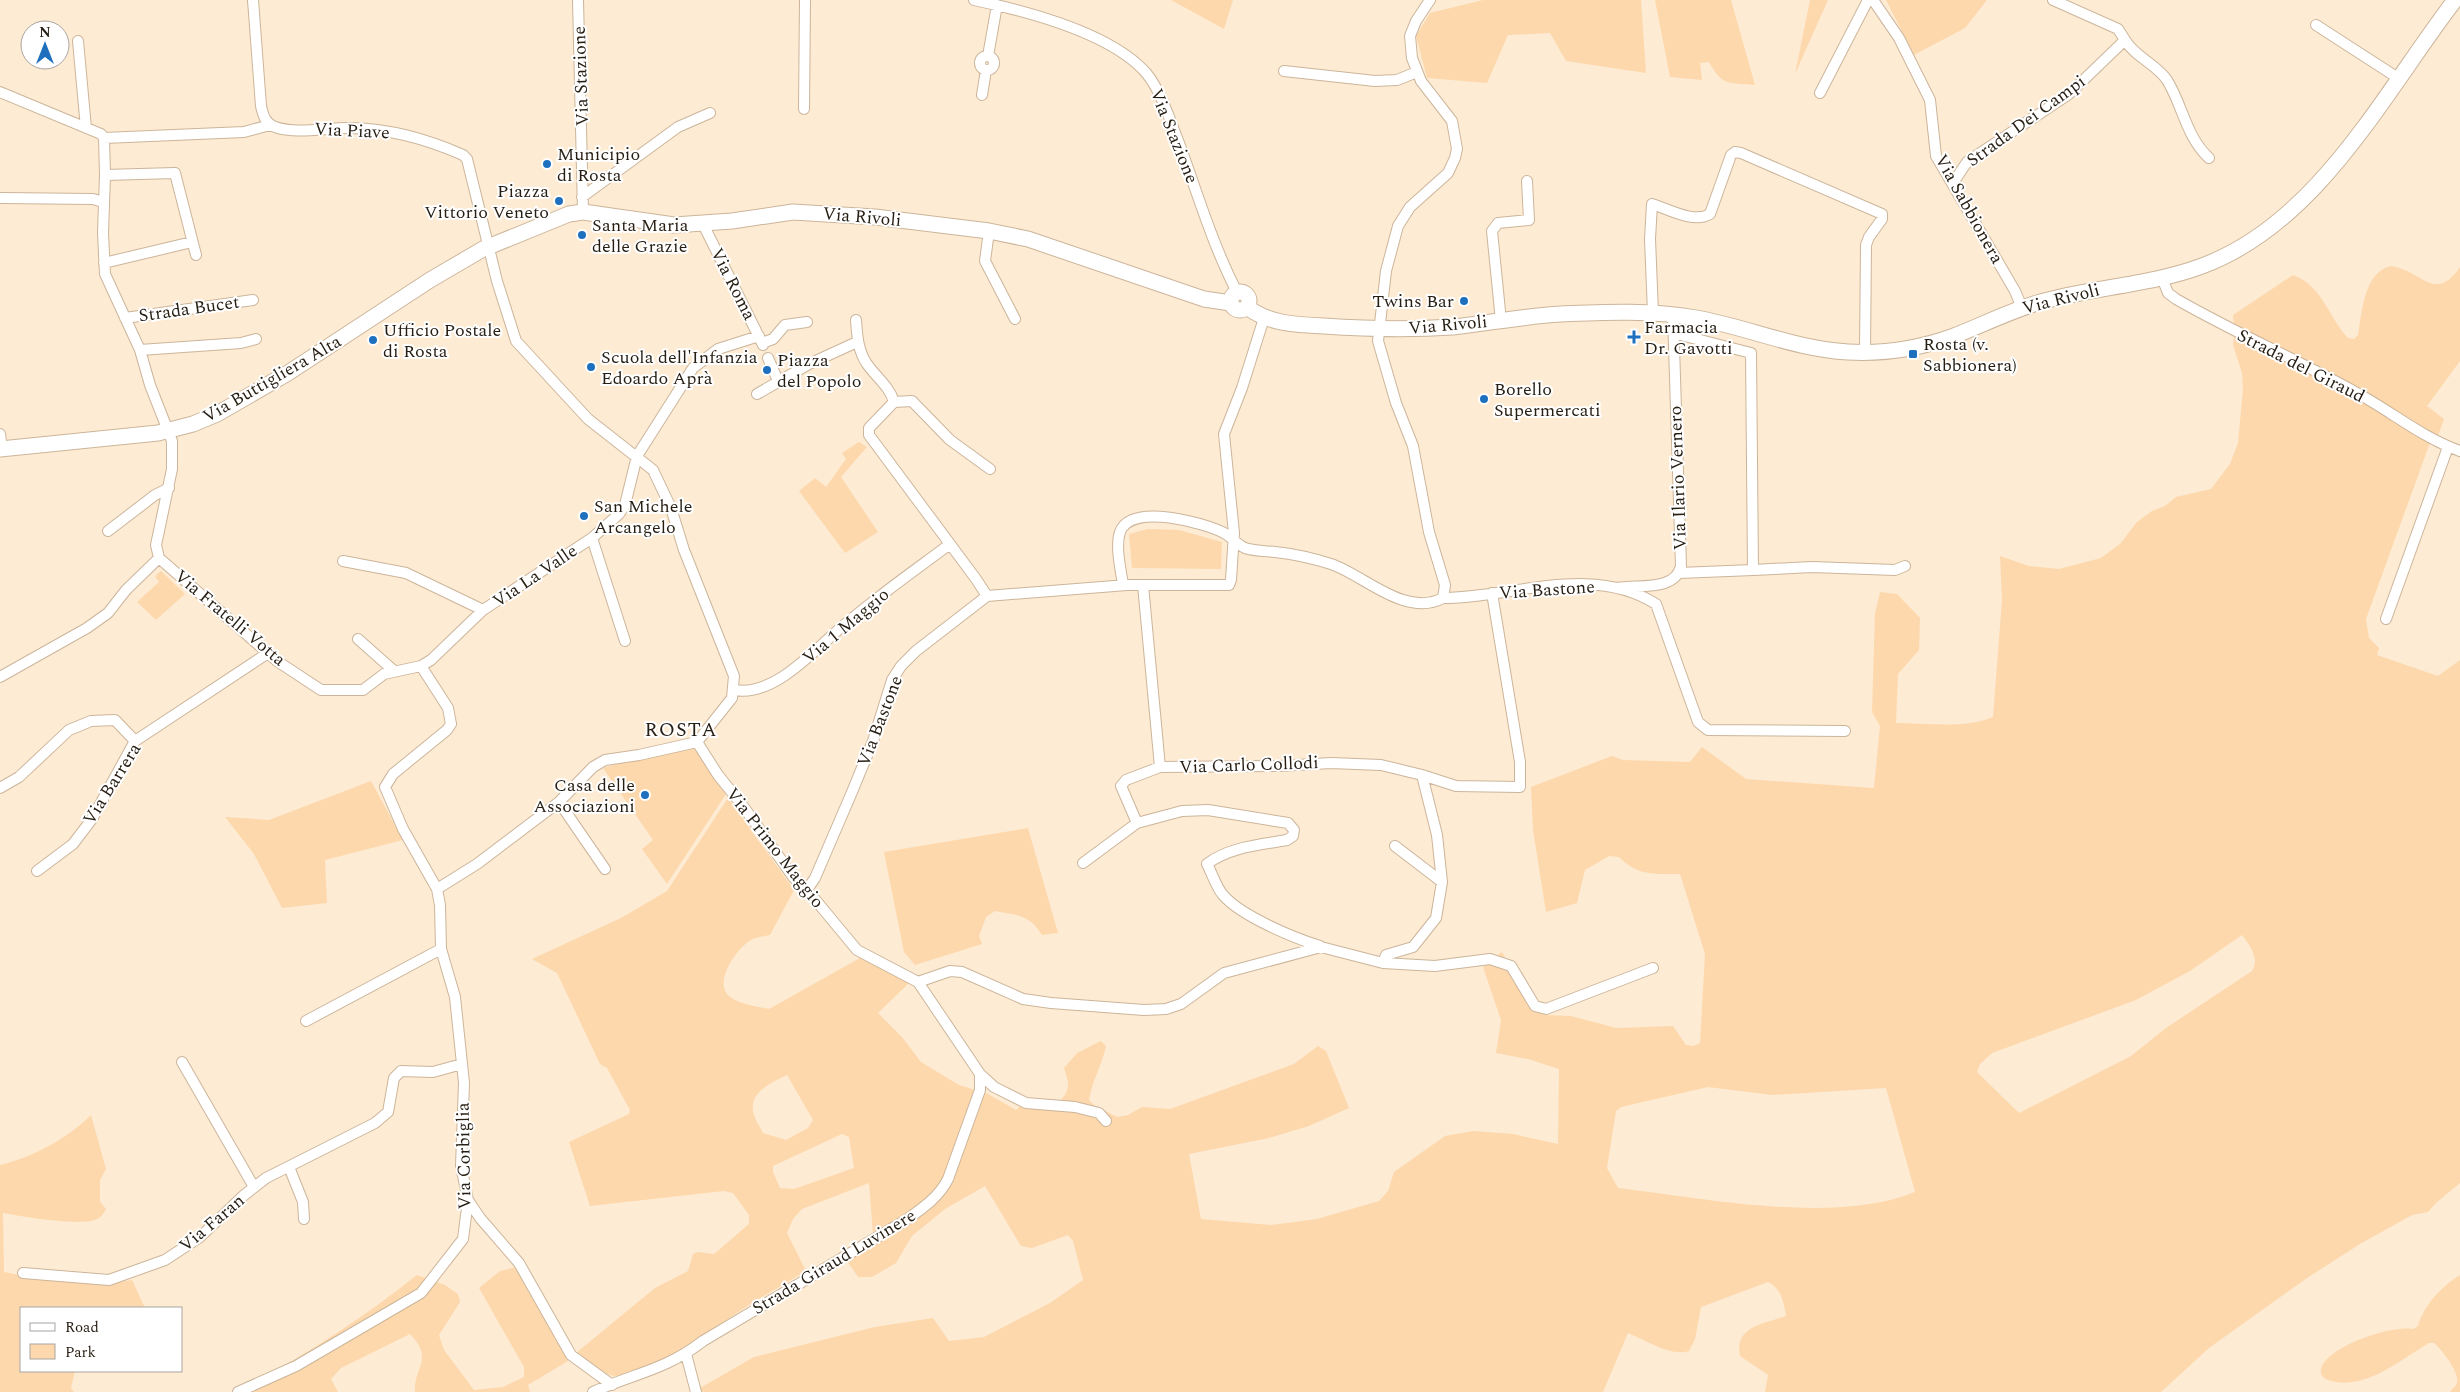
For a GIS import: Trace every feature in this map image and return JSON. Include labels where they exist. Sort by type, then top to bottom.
[{"type":"street","points":[[0,92],[101,134],[104,138],[244,132],[270,125],[261,106],[252,0]]},
{"type":"street","name":"Via Stazione","points":[[578,0],[582,205]]},
{"type":"street","points":[[804,109],[805,0]]},
{"type":"street","name":"Via Stazione","points":[[974,0],[1083,32],[1128,58],[1147,74],[1154,84],[1171,123],[1234,298]]},
{"type":"street","points":[[1430,0],[1416,21],[1410,36],[1412,58],[1426,88],[1452,121],[1457,149],[1456,158],[1448,173],[1410,207],[1398,226],[1386,271],[1378,345],[1396,403],[1413,446],[1429,532],[1445,585],[1443,598]]},
{"type":"street","points":[[1820,93],[1868,0]]},
{"type":"street","name":"Via Sabbionera","points":[[1873,0],[1899,38],[1930,100],[1936,156],[2015,291],[2022,308]]},
{"type":"street","points":[[2053,0],[2118,29],[2130,48],[2167,81],[2197,147],[2209,158]]},
{"type":"street","name":"Via Rivoli","points":[[489,246],[561,216],[582,205],[658,224],[703,224],[792,212],[875,217],[1028,238],[1204,299],[1234,298],[1236,309],[1247,307],[1264,318],[1304,325],[1380,330],[1453,327],[1558,314],[1653,313],[1718,322],[1796,344],[1823,349],[1865,352],[1898,349],[1935,342],[2022,308],[2063,297],[2162,278],[2201,266],[2224,257],[2262,234],[2297,206],[2333,166],[2455,0]]},
{"type":"street","points":[[982,95],[986,70],[990,69],[994,64],[993,59],[988,56],[996,5]]},
{"type":"street","points":[[2316,26],[2398,78]]},
{"type":"street","name":"Strada Dei Campi","points":[[1952,183],[1967,162],[2069,94],[2125,40]]},
{"type":"street","points":[[78,41],[86,128]]},
{"type":"street","points":[[1284,71],[1375,81],[1396,80],[1417,72]]},
{"type":"street","points":[[582,205],[678,128],[710,113]]},
{"type":"street","name":"Via Piave","points":[[270,125],[284,129],[376,129],[433,142],[463,155],[466,160],[489,246]]},
{"type":"street","name":"Strada Bucet","points":[[104,138],[105,274],[140,350],[150,385],[170,431]]},
{"type":"street","points":[[1653,313],[1650,239],[1652,204],[1692,217],[1704,218],[1710,214],[1731,155],[1735,152],[1882,214],[1882,219],[1869,237],[1866,245],[1865,352]]},
{"type":"street","points":[[105,176],[175,173],[196,255]]},
{"type":"street","points":[[1501,321],[1492,231],[1498,223],[1529,220],[1527,181]]},
{"type":"street","points":[[0,198],[94,199],[103,202]]},
{"type":"street","name":"Via Roma","points":[[703,224],[761,341]]},
{"type":"street","points":[[988,231],[985,261],[1015,319]]},
{"type":"street","points":[[104,263],[192,242]]},
{"type":"street","points":[[438,889],[477,864],[559,802],[593,767],[606,760],[697,742],[726,708],[734,690],[734,676],[728,657],[684,550],[662,486],[653,470],[588,419],[516,341],[489,246]]},
{"type":"street","name":"Via Buttigliera Alta","points":[[0,434],[1,449],[170,431],[217,414],[260,390],[430,280],[489,246]]},
{"type":"street","name":"Strada del Giraud","points":[[2162,278],[2168,293],[2227,328],[2357,393],[2448,446],[2460,451]]},
{"type":"street","name":"Strada Bucet","points":[[125,318],[253,300]]},
{"type":"street","name":"Via Ilario Vernero","points":[[1616,588],[1663,584],[1671,581],[1679,573],[1681,556],[1673,315]]},
{"type":"street","points":[[894,399],[869,428],[869,435],[987,596],[1123,585],[1225,587],[1231,580],[1234,540],[1224,434],[1242,388],[1264,318]]},
{"type":"street","points":[[856,320],[857,342],[866,363],[894,399],[912,401],[950,440],[990,469]]},
{"type":"street","points":[[592,538],[620,514],[637,456],[693,368],[718,350],[773,339],[785,326],[806,322]]},
{"type":"street","points":[[1673,333],[1751,353],[1753,570]]},
{"type":"street","name":"Strada Bucet","points":[[140,350],[241,343],[256,339]]},
{"type":"street","points":[[756,394],[840,348],[857,342]]},
{"type":"street","points":[[768,358],[778,381]]},
{"type":"street","name":"Via Fratelli Votta","points":[[170,431],[173,454],[169,488],[156,544],[159,558],[268,653],[321,690],[363,690],[393,670],[421,666]]},
{"type":"street","points":[[2386,619],[2448,446]]},
{"type":"street","points":[[108,532],[155,495],[169,488]]},
{"type":"street","name":"Via Bastone","points":[[1123,585],[1120,533],[1128,522],[1155,516],[1212,528],[1243,547],[1253,550],[1293,554],[1332,564],[1396,597],[1424,602],[1437,601],[1443,598],[1577,585],[1616,588],[1656,604],[1698,722],[1708,730],[1845,731]]},
{"type":"street","name":"Via La Valle","points":[[421,666],[431,660],[483,610],[592,538],[625,641]]},
{"type":"street","name":"Via 1 Maggio","points":[[734,690],[749,691],[775,681],[808,659],[837,631],[879,596],[950,544]]},
{"type":"street","points":[[0,677],[108,613],[126,590],[159,558]]},
{"type":"street","points":[[343,561],[406,573],[483,610]]},
{"type":"street","points":[[1679,573],[1812,567],[1895,570],[1905,566]]},
{"type":"street","points":[[1143,585],[1160,767]]},
{"type":"street","name":"Via Carlo Collodi","points":[[1137,823],[1121,786],[1126,780],[1160,767],[1351,763],[1381,765],[1456,786],[1520,787],[1520,762],[1492,593]]},
{"type":"street","name":"Via Bastone","points":[[806,891],[815,878],[873,741],[892,680],[901,666],[916,651],[987,596]]},
{"type":"street","points":[[358,640],[393,670]]},
{"type":"street","name":"Via Barrera","points":[[37,871],[73,844],[92,819],[135,741],[268,653]]},
{"type":"street","name":"Via Corbiglia","points":[[238,1392],[296,1366],[421,1293],[463,1239],[468,1200],[461,1166],[464,1083],[455,997],[441,949],[438,889],[403,829],[386,787],[393,774],[447,730],[451,724],[448,708],[421,666]]},
{"type":"street","points":[[0,788],[19,777],[69,730],[91,721],[115,720],[135,741]]},
{"type":"street","name":"Via Primo Maggio","points":[[697,742],[718,775],[743,806],[794,878],[857,950],[918,982]]},
{"type":"street","points":[[1383,963],[1386,955],[1413,947],[1436,918],[1442,882],[1437,835],[1422,775]]},
{"type":"street","points":[[559,802],[605,869]]},
{"type":"street","points":[[1083,863],[1137,823],[1182,811],[1208,810],[1288,823],[1294,830],[1293,836],[1287,840],[1243,848],[1216,857],[1208,864],[1223,895],[1251,916],[1293,938],[1383,963],[1435,966],[1490,959],[1511,966],[1535,1006],[1546,1009],[1653,968]]},
{"type":"street","points":[[1395,846],[1442,882]]},
{"type":"street","points":[[1106,1121],[1099,1113],[1075,1107],[1026,1103],[994,1087],[980,1074],[918,982],[950,971],[962,972],[1023,999],[1144,1010],[1166,1009],[1181,1004],[1224,973],[1321,947]]},
{"type":"street","points":[[306,1021],[441,949]]},
{"type":"street","name":"Via Faran","points":[[182,1062],[254,1187]]},
{"type":"street","name":"Via Faran","points":[[23,1273],[109,1280],[165,1260],[200,1237],[254,1187],[382,1117],[388,1112],[394,1078],[401,1071],[433,1072],[462,1064]]},
{"type":"street","name":"Strada Giraud Luvinere","points":[[593,1392],[650,1372],[686,1354],[703,1341],[906,1220],[929,1203],[942,1191],[948,1179],[980,1090],[980,1074]]},
{"type":"street","points":[[289,1167],[303,1202],[304,1219]]},
{"type":"street","points":[[468,1200],[480,1218],[519,1263],[571,1355],[612,1385]]},
{"type":"street","points":[[686,1354],[696,1392]]},
{"type":"green space","points":[[1171,0],[1233,0],[1224,29]]},
{"type":"green space","points":[[1483,0],[1641,0],[1646,73],[1566,61],[1550,33],[1508,35],[1487,83],[1427,78],[1416,36],[1430,13]]},
{"type":"green space","points":[[1655,0],[1731,0],[1755,85],[1727,82],[1718,76],[1709,62],[1700,63],[1702,80],[1670,77]]},
{"type":"green space","points":[[1810,0],[1828,0],[1795,74]]},
{"type":"green space","points":[[1886,0],[1987,0],[1965,28],[1914,55]]},
{"type":"green space","points":[[2391,266],[2435,284],[2443,283],[2451,278],[2460,267],[2460,361],[2427,406],[2444,419],[2438,436],[2343,381],[2234,327],[2233,315],[2293,275],[2311,286],[2341,330],[2348,338],[2354,339],[2358,335],[2363,305],[2370,284],[2382,270]]},
{"type":"green space","points":[[2234,335],[2356,396],[2431,440],[2366,619],[2369,638],[2379,648],[2377,655],[2438,676],[2460,660],[2460,1183],[2428,1212],[2412,1215],[2360,1244],[2307,1278],[2209,1348],[2161,1392],[1765,1392],[1768,1375],[1740,1356],[1739,1346],[1746,1332],[1752,1328],[1786,1316],[1779,1292],[1768,1282],[1701,1307],[1695,1339],[1689,1351],[1674,1352],[1666,1350],[1628,1333],[1603,1392],[701,1392],[700,1388],[754,1357],[875,1327],[933,1318],[949,1341],[984,1337],[1050,1303],[1083,1280],[1073,1241],[1068,1235],[1032,1248],[1021,1246],[985,1186],[945,1209],[912,1236],[896,1263],[872,1277],[858,1277],[847,1261],[874,1246],[869,1183],[802,1209],[793,1219],[787,1233],[806,1271],[754,1302],[664,1361],[633,1374],[613,1376],[596,1368],[576,1353],[655,1288],[688,1271],[693,1254],[698,1252],[714,1254],[749,1224],[749,1215],[733,1193],[724,1191],[590,1206],[569,1142],[629,1114],[630,1110],[607,1068],[600,1064],[557,973],[532,959],[621,918],[667,891],[728,798],[794,890],[770,935],[753,939],[745,944],[729,965],[725,974],[724,989],[732,998],[742,1003],[769,1009],[860,958],[909,983],[878,1013],[902,1037],[921,1062],[959,1085],[988,1094],[1016,1110],[1020,1106],[1050,1109],[1067,1092],[1068,1082],[1064,1068],[1077,1053],[1101,1041],[1106,1046],[1089,1100],[1094,1105],[1117,1117],[1128,1115],[1142,1107],[1170,1109],[1294,1064],[1318,1046],[1326,1051],[1349,1108],[1309,1126],[1269,1138],[1189,1154],[1201,1219],[1271,1225],[1317,1219],[1379,1201],[1388,1191],[1394,1172],[1445,1136],[1473,1131],[1513,1134],[1558,1144],[1559,1069],[1528,1059],[1496,1053],[1501,1020],[1483,967],[1502,952],[1532,1008],[1545,1015],[1571,1016],[1616,1028],[1673,1026],[1686,1045],[1693,1046],[1700,1043],[1705,954],[1680,874],[1647,873],[1633,868],[1619,857],[1609,856],[1585,870],[1577,903],[1546,912],[1533,830],[1531,787],[1612,756],[1623,760],[1690,762],[1702,747],[1746,779],[1874,788],[1880,726],[1872,712],[1875,613],[1880,592],[1897,594],[1920,618],[1919,650],[1898,674],[1896,723],[1958,724],[1982,721],[1993,717],[2002,600],[2000,556],[2029,566],[2059,569],[2101,558],[2120,544],[2137,522],[2152,511],[2165,506],[2176,497],[2211,489],[2230,464],[2238,443],[2243,389],[2242,373],[2233,345]],"holes":[[[2242,935],[2251,948],[2255,961],[2252,971],[2166,1028],[2131,1056],[2019,1113],[1977,1072],[1980,1064],[1992,1053],[2136,1000],[2190,971]],[[787,1075],[813,1120],[808,1128],[786,1140],[763,1133],[753,1111],[753,1104],[755,1098],[769,1084]],[[1708,1087],[1772,1095],[1886,1088],[1915,1192],[1883,1202],[1847,1207],[1808,1208],[1728,1202],[1618,1188],[1607,1168],[1616,1111],[1621,1107]],[[842,1134],[849,1137],[854,1168],[794,1189],[780,1188],[773,1172],[773,1166]]]},
{"type":"green space","points":[[859,442],[867,447],[841,477],[878,532],[845,553],[799,491],[815,478],[826,487],[846,459],[842,453]]},
{"type":"green space","points":[[1148,529],[1179,530],[1222,542],[1221,569],[1132,568],[1129,534]]},
{"type":"green space","points":[[161,571],[185,594],[156,620],[137,602],[159,582],[155,576]]},
{"type":"green space","points":[[692,743],[726,794],[667,884],[642,849],[653,840],[603,768]]},
{"type":"green space","points":[[371,781],[403,840],[325,860],[327,903],[282,908],[254,854],[225,817],[269,820]]},
{"type":"green space","points":[[1028,828],[1058,933],[1042,935],[1033,923],[1028,920],[1016,915],[995,911],[986,917],[979,936],[982,944],[915,965],[904,952],[884,852]]},
{"type":"green space","points":[[91,1115],[106,1169],[100,1180],[100,1202],[106,1209],[99,1218],[81,1222],[67,1222],[3,1213],[4,1272],[36,1278],[84,1283],[132,1280],[145,1307],[20,1307],[20,1372],[75,1372],[71,1388],[74,1392],[0,1392],[0,1165],[25,1157],[49,1146],[82,1124]]},
{"type":"green space","points":[[517,1267],[568,1361],[528,1385],[530,1392],[415,1392],[415,1384],[422,1357],[417,1343],[410,1334],[341,1368],[331,1379],[338,1392],[232,1392],[304,1354],[328,1339],[417,1275],[445,1285],[458,1294],[460,1302],[439,1335],[444,1350],[474,1390],[503,1387],[524,1377],[524,1367],[479,1288],[500,1271]]},
{"type":"green space","points":[[2460,1275],[2460,1392],[2450,1392],[2457,1383],[2456,1373],[2445,1355],[2434,1343],[2429,1343],[2381,1372],[2355,1382],[2341,1383],[2328,1380],[2322,1376],[2321,1369],[2326,1361],[2335,1352],[2347,1345],[2376,1334],[2391,1330],[2413,1329],[2418,1326],[2434,1297]]},
{"type":"place","name":"Municipio di Rosta","points":[[547,164]]},
{"type":"place","name":"Piazza Vittorio Veneto","points":[[559,201]]},
{"type":"place","name":"Santa Maria delle Grazie","points":[[582,235]]},
{"type":"place","name":"Twins Bar","points":[[1464,301]]},
{"type":"place","name":"Farmacia Dr. Gavotti","points":[[1634,337]]},
{"type":"place","name":"Ufficio Postale di Rosta","points":[[373,340]]},
{"type":"place","name":"Rosta (v. Sabbionera)","points":[[1913,354]]},
{"type":"place","name":"Scuola dell'Infanzia Edoardo Aprà","points":[[591,367]]},
{"type":"place","name":"Piazza del Popolo","points":[[767,370]]},
{"type":"place","name":"Borello Supermercati","points":[[1484,399]]},
{"type":"place","name":"San Michele Arcangelo","points":[[584,516]]},
{"type":"place","name":"Casa delle Associazioni","points":[[645,795]]},
{"type":"district","name":"ROSTA","points":[[681,730]]}]
